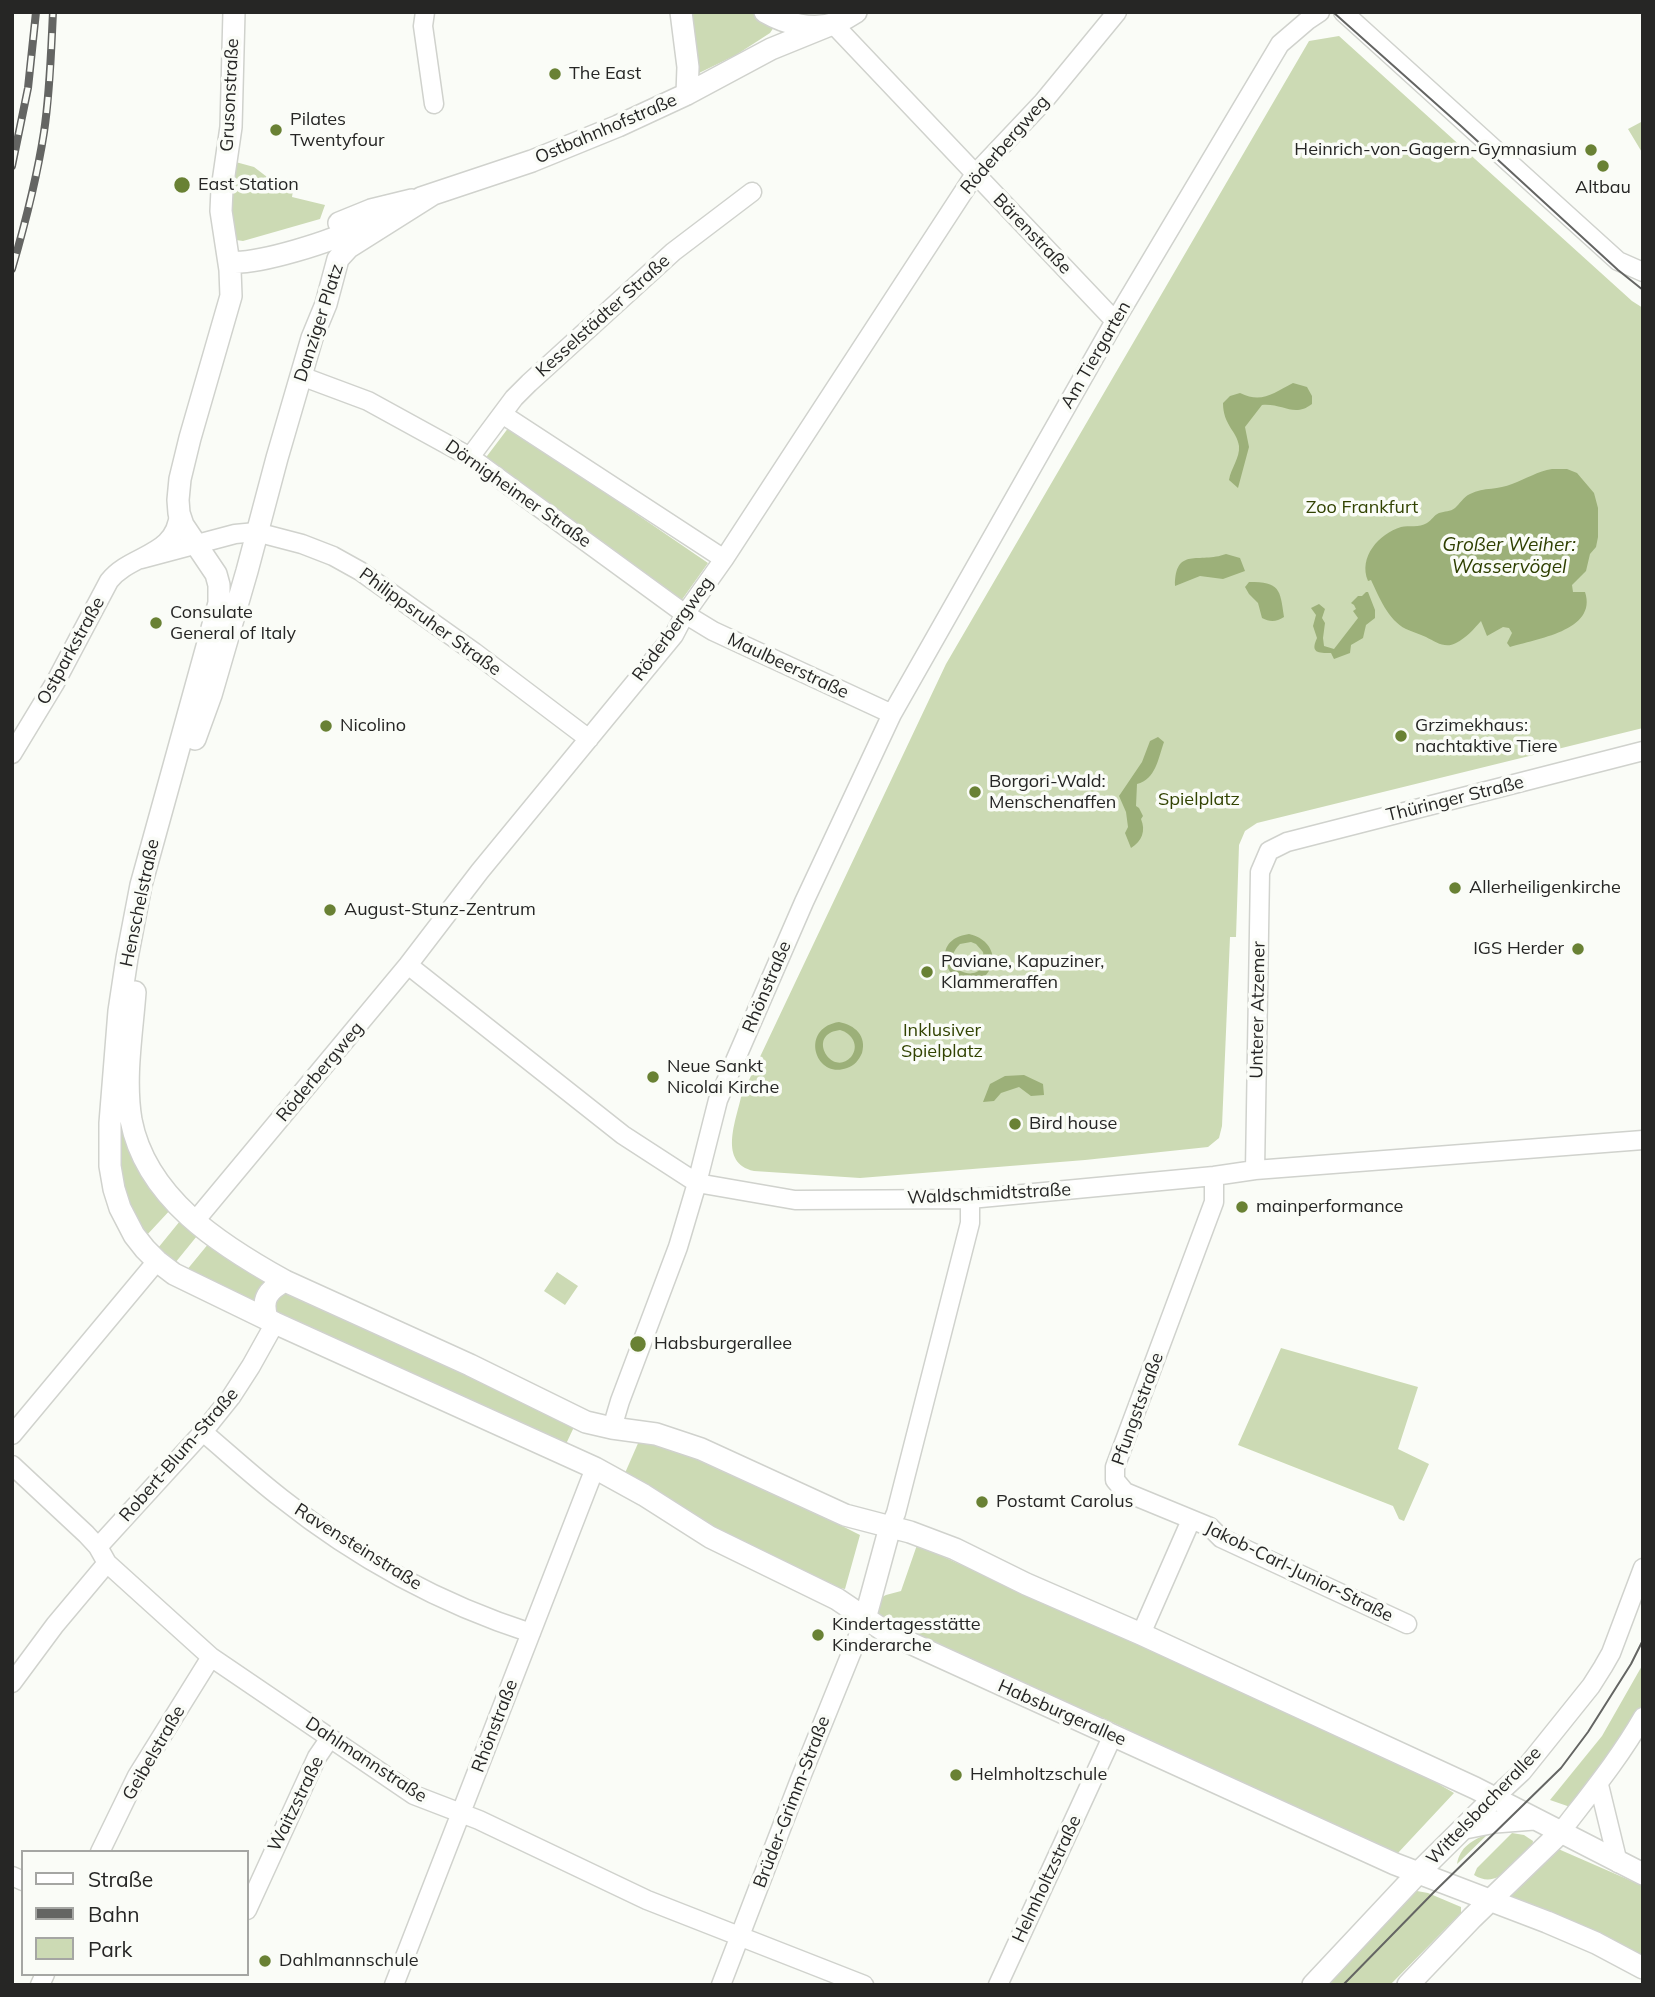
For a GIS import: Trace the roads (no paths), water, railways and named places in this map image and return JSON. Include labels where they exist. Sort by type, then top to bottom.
[{"type":"main road","name":"Grusonstraße","points":[[229,262],[221,205],[232,127],[234,12]]},
{"type":"main road","points":[[681,12],[688,66],[687,94]]},
{"type":"main road","points":[[765,12],[782,20],[833,18]]},
{"type":"main road","name":"Ostbahnhofstraße","points":[[424,197],[560,150],[687,94],[833,18],[856,12]]},
{"type":"main road","name":"Ostbahnhofstraße","points":[[771,50],[804,19]]},
{"type":"main road","points":[[197,545],[186,531],[178,513],[178,488],[228,308],[231,290],[229,262],[261,245],[320,230],[364,213],[424,197]]},
{"type":"main road","name":"Danziger Platz","points":[[258,524],[337,262],[342,253],[424,197]]},
{"type":"main road","name":"Henschelstraße","points":[[195,1222],[157,1182],[137,1144],[131,1118],[129,1087],[135,990],[146,923],[167,834],[211,695],[258,524]]},
{"type":"main road","name":"Henschelstraße","points":[[157,1261],[134,1235],[120,1208],[110,1166],[110,1123],[119,1011],[141,885],[219,603],[216,574],[197,545]]},
{"type":"main road","points":[[195,1222],[232,1250],[285,1281],[470,1365],[586,1422],[656,1434],[689,1445],[845,1515],[910,1532],[955,1549],[1494,1798],[1643,1874]]},
{"type":"main road","name":"Habsburgerallee","points":[[157,1261],[174,1274],[198,1286],[595,1468],[710,1537],[837,1599],[864,1619],[895,1636],[1418,1873],[1547,1922],[1596,1943],[1643,1968]]},
{"type":"main road","points":[[271,1320],[264,1307],[265,1300],[276,1286],[285,1281]]},
{"type":"main road","points":[[864,1619],[890,1527]]},
{"type":"main road","points":[[837,1599],[855,1601],[872,1589]]},
{"type":"main road","name":"Wittelsbacherallee","points":[[1314,1985],[1418,1873],[1494,1798]]},
{"type":"main road","points":[[1465,1828],[1534,1819]]},
{"type":"main road","points":[[1408,1985],[1490,1900],[1560,1833]]},
{"type":"main road","points":[[1447,1844],[1450,1872],[1458,1888]]},
{"type":"street","points":[[425,12],[423,26],[434,104]]},
{"type":"street","name":"Röderbergweg","points":[[195,1222],[408,965],[480,871],[674,635],[685,614],[724,559],[975,174],[1043,102],[1117,12]]},
{"type":"street","name":"Am Tiergarten","points":[[892,714],[1115,321],[1280,44],[1320,12]]},
{"type":"street","points":[[1346,14],[1618,261],[1643,272]]},
{"type":"street","name":"Bärenstraße","points":[[833,18],[975,174],[1115,321]]},
{"type":"street","name":"Kesselstädter Straße","points":[[470,457],[514,398],[529,383],[673,251],[752,192]]},
{"type":"street","name":"Dörnigheimer Straße","points":[[302,376],[368,401],[470,457],[685,614]]},
{"type":"street","points":[[502,414],[724,559]]},
{"type":"street","name":"Ostparkstraße","points":[[12,754],[55,683],[109,581],[120,570],[154,552],[170,539],[177,527],[178,513]]},
{"type":"street","points":[[197,545],[258,524]]},
{"type":"street","name":"Philippsruher Straße","points":[[258,524],[333,556],[360,571],[474,652],[589,739]]},
{"type":"street","name":"Ostparkstraße","points":[[141,559],[197,545]]},
{"type":"street","name":"Maulbeerstraße","points":[[685,614],[713,631],[892,714]]},
{"type":"street","name":"Rhönstraße","points":[[612,1428],[678,1247],[718,1100],[804,902],[892,714]]},
{"type":"street","name":"Thüringer Straße","points":[[1269,851],[1287,842],[1643,751]]},
{"type":"street","name":"Unterer Atzemer","points":[[1255,1170],[1261,872],[1269,851]]},
{"type":"street","name":"Waldschmidtstraße","points":[[408,965],[623,1135],[697,1184],[795,1200],[970,1199],[1255,1170],[1643,1140]]},
{"type":"street","name":"Pfungststraße","points":[[1191,1520],[1125,1492],[1115,1480],[1115,1467],[1214,1202],[1214,1176]]},
{"type":"street","points":[[890,1527],[896,1513],[970,1223],[970,1199]]},
{"type":"street","points":[[12,1435],[157,1261]]},
{"type":"street","name":"Robert-Blum-Straße","points":[[98,1547],[203,1432],[242,1381],[271,1320]]},
{"type":"street","name":"Ravensteinstraße","points":[[203,1432],[280,1498],[346,1544],[395,1574],[444,1599],[531,1633]]},
{"type":"street","name":"Dahlmannstraße","points":[[12,1465],[98,1547],[107,1563],[212,1657],[414,1794],[460,1812],[647,1900],[864,1985]]},
{"type":"street","name":"Rhönstraße","points":[[394,1985],[595,1468]]},
{"type":"street","points":[[1141,1634],[1191,1520]]},
{"type":"street","name":"Jakob-Carl-Junior-Straße","points":[[1191,1520],[1210,1527],[1221,1538],[1407,1624]]},
{"type":"street","points":[[12,1682],[54,1625],[107,1563]]},
{"type":"street","name":"Wittelsbacherallee","points":[[1494,1798],[1522,1772],[1604,1667],[1643,1568]]},
{"type":"street","name":"Brüder-Grimm-Straße","points":[[721,1985],[864,1619]]},
{"type":"street","name":"Geibelstraße","points":[[101,1850],[137,1776],[212,1657]]},
{"type":"street","points":[[1560,1833],[1599,1785],[1643,1717]]},
{"type":"street","name":"Helmholtzstraße","points":[[998,1985],[1113,1735]]},
{"type":"street","name":"Waitzstraße","points":[[248,1908],[317,1757],[330,1738]]},
{"type":"street","points":[[1599,1785],[1618,1863]]},
{"type":"water","points":[[1293,383],[1307,387],[1312,396],[1312,404],[1300,410],[1262,405],[1245,427],[1249,447],[1238,488],[1229,480],[1239,446],[1225,417],[1223,403],[1230,396],[1240,393],[1255,397],[1267,396]]},
{"type":"water","name":"Großer Weiher: Wasservögel","points":[[1552,469],[1567,469],[1577,473],[1594,493],[1598,508],[1596,547],[1590,554],[1586,571],[1572,585],[1573,592],[1585,592],[1587,605],[1574,624],[1562,631],[1510,647],[1507,643],[1512,633],[1509,628],[1503,627],[1487,636],[1481,621],[1463,639],[1448,645],[1406,629],[1394,620],[1371,580],[1368,581],[1366,572],[1368,555],[1378,541],[1401,527],[1427,523],[1437,514],[1453,509],[1465,497],[1475,492],[1507,486]]},
{"type":"water","points":[[1226,554],[1240,558],[1245,571],[1223,579],[1200,576],[1175,586],[1176,574],[1184,561]]},
{"type":"water","points":[[1249,582],[1267,584],[1277,589],[1284,617],[1273,621],[1262,618],[1258,603],[1245,587]]},
{"type":"water","points":[[1366,592],[1375,610],[1375,618],[1366,625],[1363,638],[1351,645],[1350,653],[1334,659],[1331,653],[1316,651],[1314,647],[1317,638],[1313,626],[1316,615],[1311,608],[1319,604],[1325,609],[1322,618],[1325,623],[1324,646],[1334,649],[1358,618],[1351,603]]},
{"type":"water","points":[[1158,737],[1164,742],[1155,768],[1148,778],[1137,784],[1136,806],[1143,816],[1143,832],[1131,848],[1125,833],[1128,827],[1126,812],[1119,796],[1142,762],[1150,741]]},
{"type":"water","points":[[969,934],[987,944],[991,950],[992,962],[986,975],[975,982],[964,982],[955,977],[945,958],[947,948],[954,939]],"holes":[[[960,944],[976,944],[983,952],[983,964],[979,971],[964,972],[957,968],[953,962],[953,954]]]},
{"type":"water","points":[[845,1023],[858,1032],[863,1041],[862,1053],[852,1066],[836,1070],[827,1067],[820,1060],[816,1052],[816,1042],[819,1033],[827,1026]],"holes":[[[840,1030],[855,1044],[854,1053],[844,1062],[836,1062],[825,1053],[824,1039],[830,1033]]]},
{"type":"water","points":[[1024,1075],[1043,1084],[1044,1095],[1031,1096],[1019,1087],[1001,1093],[994,1101],[983,1102],[990,1084],[1005,1076]]},
{"type":"tram line","points":[[1333,12],[1643,290]]},
{"type":"tram line","points":[[1343,1985],[1561,1768],[1588,1732],[1643,1640]]},
{"type":"railway","points":[[12,166],[28,88],[36,12]]},
{"type":"railway","points":[[12,269],[44,132],[53,12]]},
{"type":"place","name":"The East","points":[[555,74]]},
{"type":"place","name":"Pilates Twentyfour","points":[[276,130]]},
{"type":"place","name":"Heinrich-von-Gagern-Gymnasium","points":[[1591,150]]},
{"type":"place","name":"Altbau","points":[[1603,166]]},
{"type":"place","name":"East Station","points":[[182,185]]},
{"type":"place","name":"Consulate General of Italy","points":[[156,623]]},
{"type":"place","name":"Nicolino","points":[[326,726]]},
{"type":"place","name":"Grzimekhaus: nachtaktive Tiere","points":[[1401,736]]},
{"type":"place","name":"Borgori-Wald: Menschenaffen","points":[[975,792]]},
{"type":"place","name":"Allerheiligenkirche","points":[[1455,888]]},
{"type":"place","name":"August-Stunz-Zentrum","points":[[330,910]]},
{"type":"place","name":"IGS Herder","points":[[1578,949]]},
{"type":"place","name":"Paviane, Kapuziner, Klammeraffen","points":[[927,972]]},
{"type":"place","name":"Neue Sankt Nicolai Kirche","points":[[653,1077]]},
{"type":"place","name":"Bird house","points":[[1015,1124]]},
{"type":"place","name":"mainperformance","points":[[1242,1207]]},
{"type":"place","name":"Habsburgerallee","points":[[638,1344]]},
{"type":"place","name":"Postamt Carolus","points":[[982,1502]]},
{"type":"place","name":"Kindertagesstätte Kinderarche","points":[[818,1635]]},
{"type":"place","name":"Helmholtzschule","points":[[956,1775]]},
{"type":"place","name":"Dahlmannschule","points":[[265,1961]]},
{"type":"park label","name":"Zoo Frankfurt","points":[[1362,508]]},
{"type":"park label","name":"Spielplatz","points":[[1199,800]]},
{"type":"park label","name":"Inklusiver Spielplatz","points":[[942,1041]]}]
